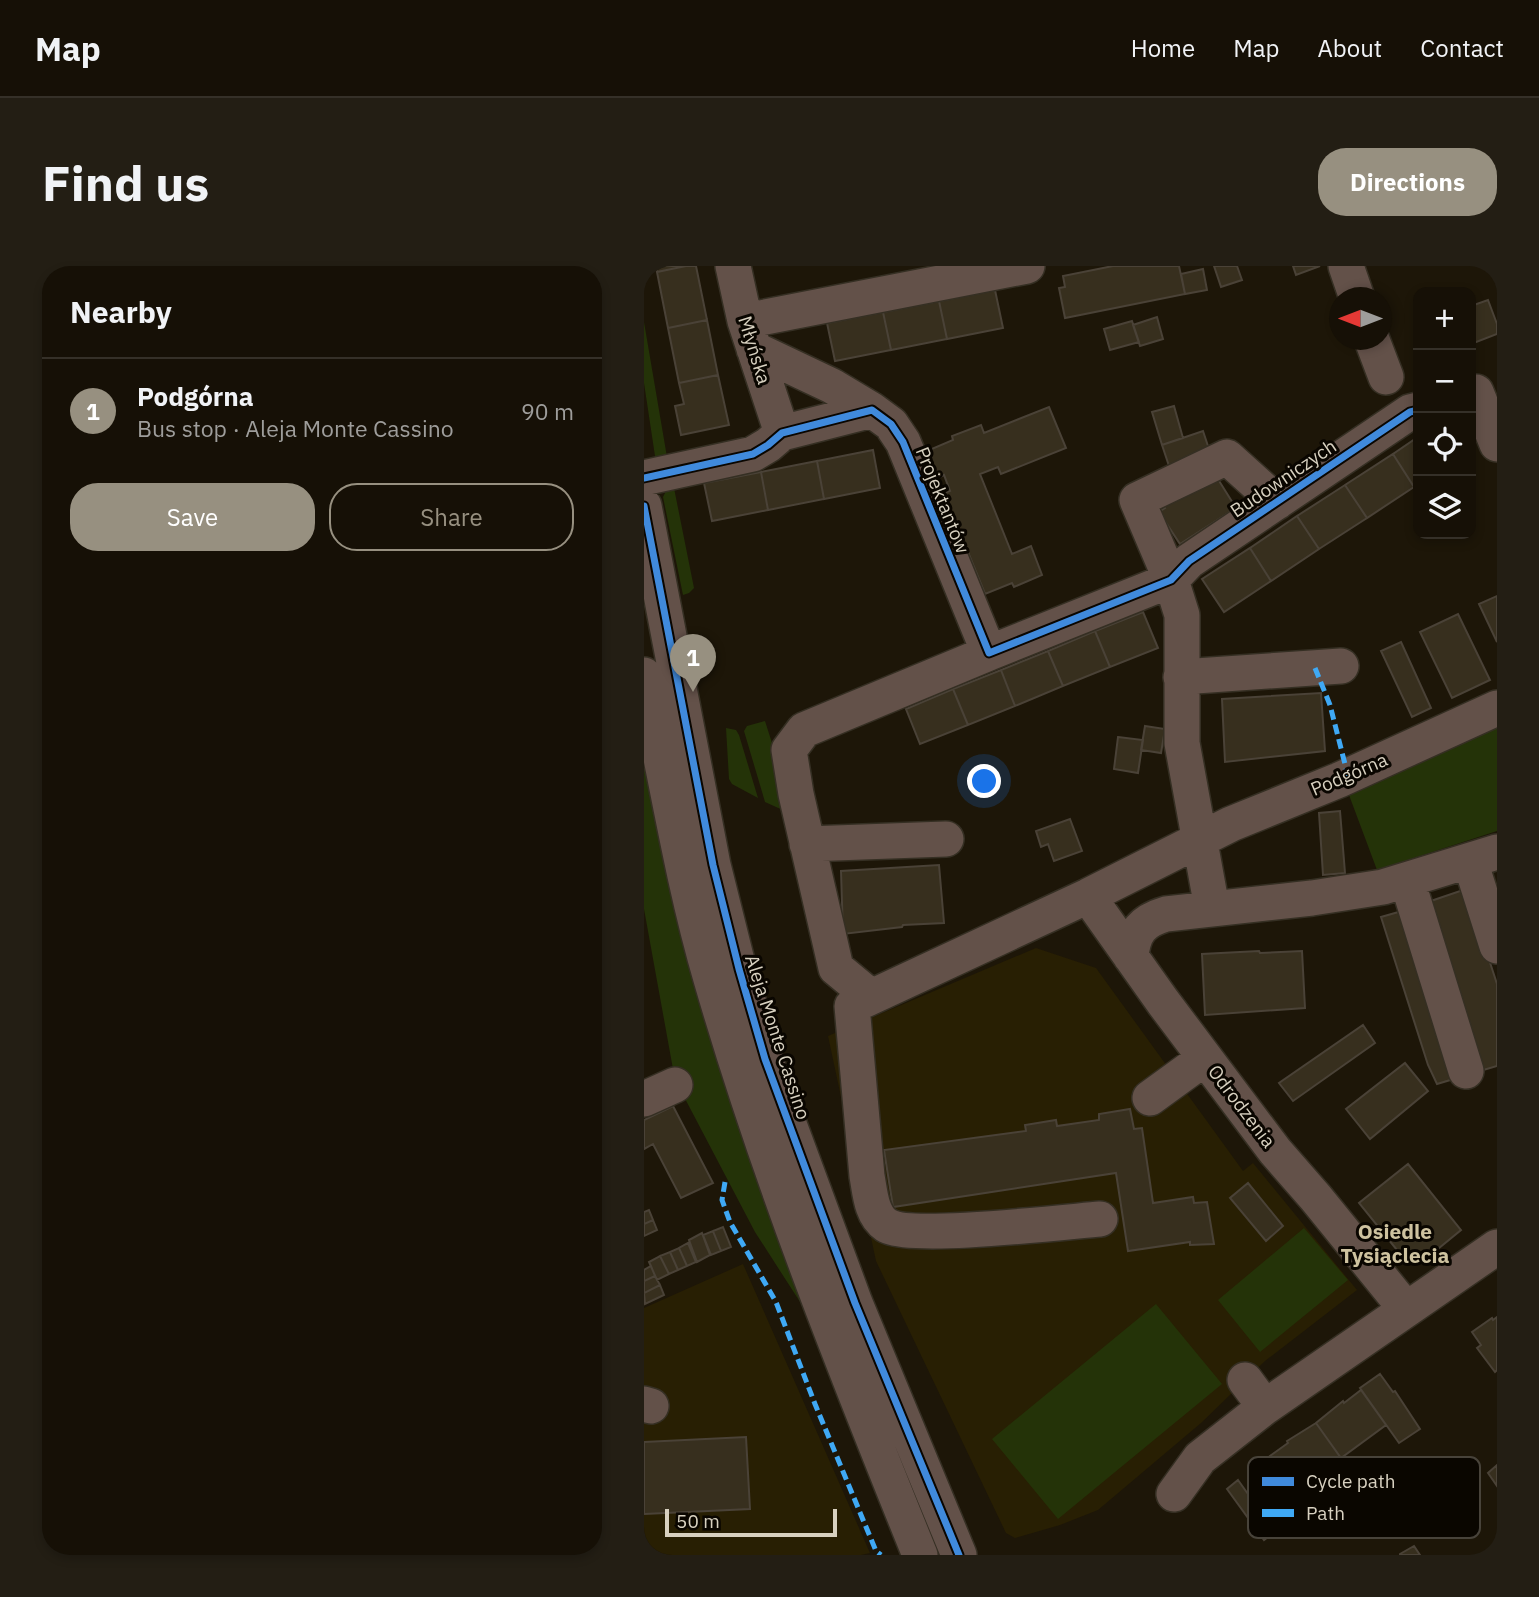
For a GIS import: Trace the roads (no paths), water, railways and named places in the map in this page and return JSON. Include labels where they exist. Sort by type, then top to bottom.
[{"type":"street","name":"Młyńska","points":[[733,266],[749,335],[782,433]]},
{"type":"street","points":[[749,335],[1027,266]]},
{"type":"street","points":[[1346,266],[1353,287]]},
{"type":"street","name":"Projektantów","points":[[749,335],[891,424],[902,442],[989,653]]},
{"type":"street","points":[[1376,350],[1386,377]]},
{"type":"street","points":[[1481,390],[1497,444]]},
{"type":"street","points":[[644,478],[753,454],[782,433],[872,410]]},
{"type":"street","name":"Budowniczych","points":[[1171,580],[1189,561],[1413,411]]},
{"type":"street","points":[[1212,908],[1182,743],[1182,615],[1171,580],[1138,500],[1227,457],[1277,502]]},
{"type":"street","name":"Aleja Monte Cassino","points":[[644,506],[713,865],[765,1059],[855,1303],[959,1555]]},
{"type":"street","points":[[1100,1219],[909,1231],[895,1229],[885,1224],[878,1216],[872,1204],[867,1176],[861,1002],[836,968],[807,844],[789,750],[804,730],[1171,580]]},
{"type":"street","points":[[1181,677],[1341,666]]},
{"type":"street","points":[[644,675],[710,976],[739,1069],[785,1210],[837,1349],[920,1555]]},
{"type":"street","name":"Podgórna","points":[[861,1002],[1200,839],[1298,795],[1339,780],[1497,708]]},
{"type":"street","points":[[807,844],[946,839]]},
{"type":"street","points":[[1131,957],[1141,927],[1150,919],[1166,914],[1347,894],[1383,887],[1483,856],[1497,946]]},
{"type":"street","points":[[1407,880],[1466,1071]]},
{"type":"street","name":"Odrodzenia","points":[[1088,895],[1275,1151],[1406,1309]]},
{"type":"street","points":[[1150,1098],[1205,1058]]},
{"type":"street","points":[[644,1099],[675,1085]]},
{"type":"street","points":[[1174,1494],[1200,1458],[1255,1394],[1406,1309],[1497,1247]]},
{"type":"place","name":"Podgórna","points":[[693,692]]},
{"type":"district","name":"Osiedle Tysiąclecia","points":[[1395,1243]]}]
